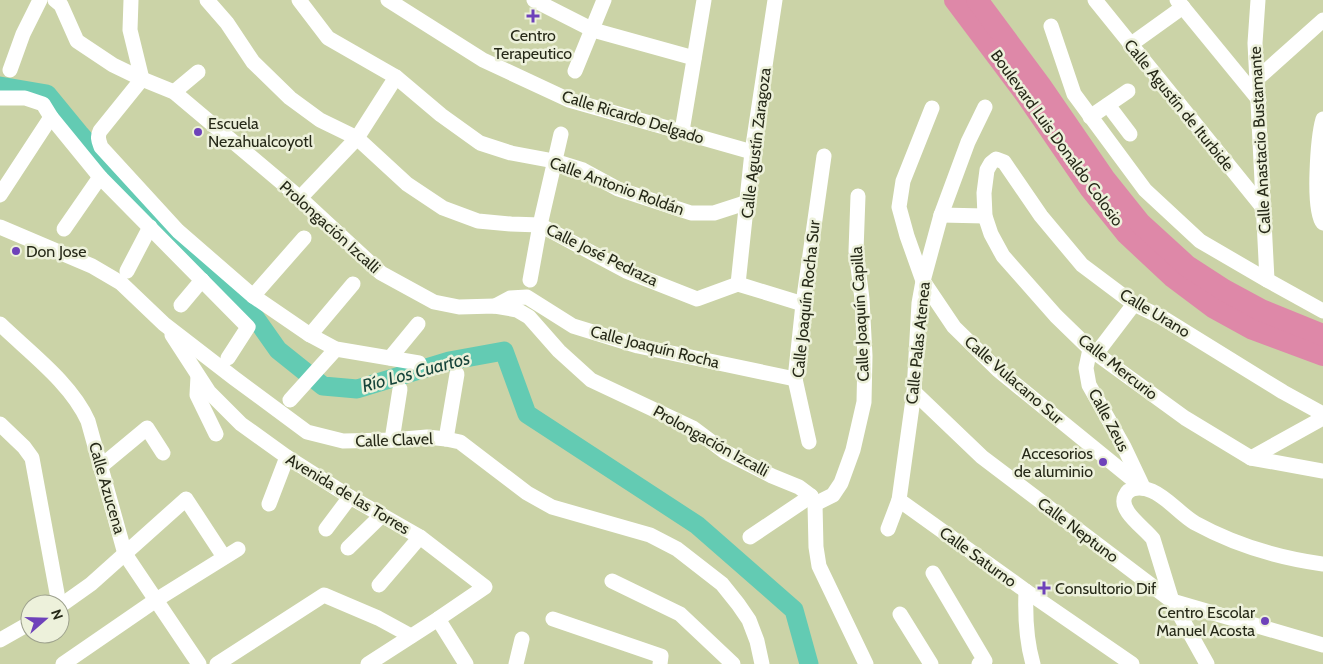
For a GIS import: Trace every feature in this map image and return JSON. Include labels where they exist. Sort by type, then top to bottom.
[{"type":"highway","name":"Boulevard Luis Donaldo Colosio","points":[[955,0],[1026,96],[1090,188],[1127,234],[1174,277],[1213,307],[1253,329],[1323,354]]},
{"type":"highway","name":"Boulevard Luis Donaldo Colosio","points":[[978,0],[1104,178],[1140,224],[1187,266],[1224,290],[1261,310],[1323,335]]},
{"type":"street","points":[[10,70],[23,34],[40,0]]},
{"type":"street","name":"Prolongación Izcalli","points":[[55,0],[61,5],[77,41],[113,65],[174,92],[300,198],[381,273],[434,302],[459,306],[495,306],[517,310],[529,317],[559,351],[591,380],[693,428],[725,452],[772,476],[800,487],[813,500]]},
{"type":"street","points":[[131,0],[130,30],[142,79],[100,132],[98,136],[101,147],[178,231],[253,296],[310,335],[336,349],[419,363]]},
{"type":"street","name":"Calle José Pedraza","points":[[207,0],[227,23],[253,62],[290,98],[320,120],[356,138],[407,184],[442,208],[478,221],[540,225],[626,271],[697,299],[738,284]]},
{"type":"street","name":"Calle Antonio Roldán","points":[[299,0],[328,38],[396,77],[441,115],[480,143],[554,161],[582,170],[618,190],[691,213],[714,213],[748,202]]},
{"type":"street","name":"Calle Ricardo Delgado","points":[[388,0],[483,60],[569,100],[752,152]]},
{"type":"street","points":[[534,0],[593,30],[694,58]]},
{"type":"street","points":[[575,71],[604,0]]},
{"type":"street","points":[[682,131],[704,0]]},
{"type":"street","name":"Calle Agustín de Iturbide","points":[[1095,0],[1264,209]]},
{"type":"street","name":"Calle Anastacio Bustamante","points":[[1258,0],[1255,43],[1267,280]]},
{"type":"street","name":"Calle Agustín Zaragoza","points":[[738,284],[752,152],[775,1]]},
{"type":"street","points":[[1130,45],[1180,4],[1259,100]]},
{"type":"street","points":[[1257,79],[1323,20]]},
{"type":"street","points":[[1051,26],[1074,94],[1145,190],[1200,240],[1267,280],[1323,310]]},
{"type":"street","points":[[174,92],[198,72]]},
{"type":"street","points":[[300,198],[356,138],[396,77]]},
{"type":"street","points":[[1090,117],[1128,91]]},
{"type":"street","points":[[0,98],[25,98],[43,104],[100,177],[248,327],[228,358]]},
{"type":"street","points":[[1108,105],[1130,134]]},
{"type":"street","name":"Calle Palas Atenea","points":[[888,529],[900,500],[914,392],[919,303],[923,281],[941,215],[968,142],[985,107]]},
{"type":"street","name":"Calle Vulacano Sur","points":[[932,108],[903,181],[899,207],[923,281],[954,327],[998,370],[1144,488],[1154,492],[1194,522],[1249,547],[1323,564]]},
{"type":"street","points":[[0,195],[52,117]]},
{"type":"street","points":[[1323,119],[1316,193],[1320,219],[1323,223]]},
{"type":"street","points":[[530,280],[540,225],[561,134]]},
{"type":"street","name":"Calle Joaquín Rocha Sur","points":[[809,442],[795,379],[803,304],[824,156]]},
{"type":"street","name":"Calle Mercurio","points":[[996,160],[991,163],[987,170],[984,193],[985,216],[991,234],[1003,256],[1056,316],[1093,352],[1186,418],[1251,458],[1323,471]]},
{"type":"street","name":"Calle Urano","points":[[996,160],[1004,162],[1041,216],[1082,265],[1134,304],[1163,318],[1283,392],[1323,414]]},
{"type":"street","points":[[64,229],[100,177]]},
{"type":"street","name":"Calle Joaquín Capilla","points":[[750,537],[813,500],[833,494],[841,483],[854,450],[864,402],[865,356],[862,298],[856,251],[858,196]]},
{"type":"street","points":[[941,215],[985,216]]},
{"type":"street","name":"Calle Clavel","points":[[0,227],[92,266],[121,283],[164,324],[306,432],[343,441],[427,437],[460,442],[526,493],[552,507],[650,535],[677,548],[722,584],[738,604],[749,620],[758,641],[762,664]]},
{"type":"street","points":[[127,271],[150,227]]},
{"type":"street","points":[[253,296],[304,238]]},
{"type":"street","points":[[181,305],[202,280]]},
{"type":"street","points":[[310,335],[353,284]]},
{"type":"street","points":[[738,284],[803,304]]},
{"type":"street","name":"Calle Joaquín Rocha","points":[[495,306],[510,298],[527,297],[573,326],[638,346],[795,379]]},
{"type":"street","points":[[1093,352],[1134,304]]},
{"type":"street","name":"Calle Azucena","points":[[0,324],[61,382],[81,406],[88,421],[125,554],[199,664]]},
{"type":"street","name":"Avenida de las Torres","points":[[164,324],[209,392],[242,424],[287,457],[350,497],[420,537],[485,587],[368,664]]},
{"type":"street","points":[[390,358],[418,324]]},
{"type":"street","points":[[294,395],[336,349]]},
{"type":"street","name":"Calle Zeus","points":[[1093,352],[1086,368],[1089,385],[1144,488]]},
{"type":"street","points":[[446,439],[457,374]]},
{"type":"street","points":[[198,376],[197,395],[216,434]]},
{"type":"street","points":[[392,440],[400,390]]},
{"type":"street","name":"Calle Neptuno","points":[[914,392],[982,457],[1172,601],[1323,645]]},
{"type":"street","points":[[1251,458],[1323,418]]},
{"type":"street","points":[[100,467],[148,428],[163,453]]},
{"type":"street","points":[[4,433],[24,447],[32,458],[58,594]]},
{"type":"street","points":[[269,504],[287,457]]},
{"type":"street","points":[[1144,488],[1130,490],[1123,500],[1130,516],[1153,539],[1172,601],[1207,664]]},
{"type":"street","points":[[326,529],[350,497]]},
{"type":"street","points":[[63,664],[156,600],[231,553],[186,499],[91,584],[70,598]]},
{"type":"street","points":[[813,500],[819,566],[866,664]]},
{"type":"street","name":"Calle Saturno","points":[[900,500],[1026,592],[1132,664]]},
{"type":"street","points":[[348,548],[382,515]]},
{"type":"street","points":[[379,585],[420,537]]},
{"type":"street","points":[[933,573],[985,661],[980,664]]},
{"type":"street","points":[[612,581],[680,614],[733,664]]},
{"type":"street","points":[[1026,592],[1025,619],[1030,661]]},
{"type":"street","points":[[218,664],[324,595],[378,618],[411,636]]},
{"type":"street","points":[[900,614],[931,664]]},
{"type":"street","points":[[438,619],[466,664]]},
{"type":"street","points":[[553,619],[661,656],[660,664]]},
{"type":"street","points":[[0,640],[20,629]]},
{"type":"street","points":[[514,662],[522,639]]},
{"type":"waterway","name":"Río Los Cuartos","points":[[0,86],[47,94],[153,216],[240,296],[278,350],[323,386],[357,389],[449,361],[504,351],[527,414],[697,525],[794,610],[809,664]]},
{"type":"place","name":"Centro Terapeutico","points":[[533,16]]},
{"type":"place","name":"Escuela Nezahualcoyotl","points":[[198,132]]},
{"type":"place","name":"Don Jose","points":[[16,251]]},
{"type":"place","name":"Accesorios de aluminio","points":[[1103,462]]},
{"type":"place","name":"Consultorio Dif","points":[[1044,588]]},
{"type":"place","name":"Centro Escolar Manuel Acosta","points":[[1265,621]]}]
